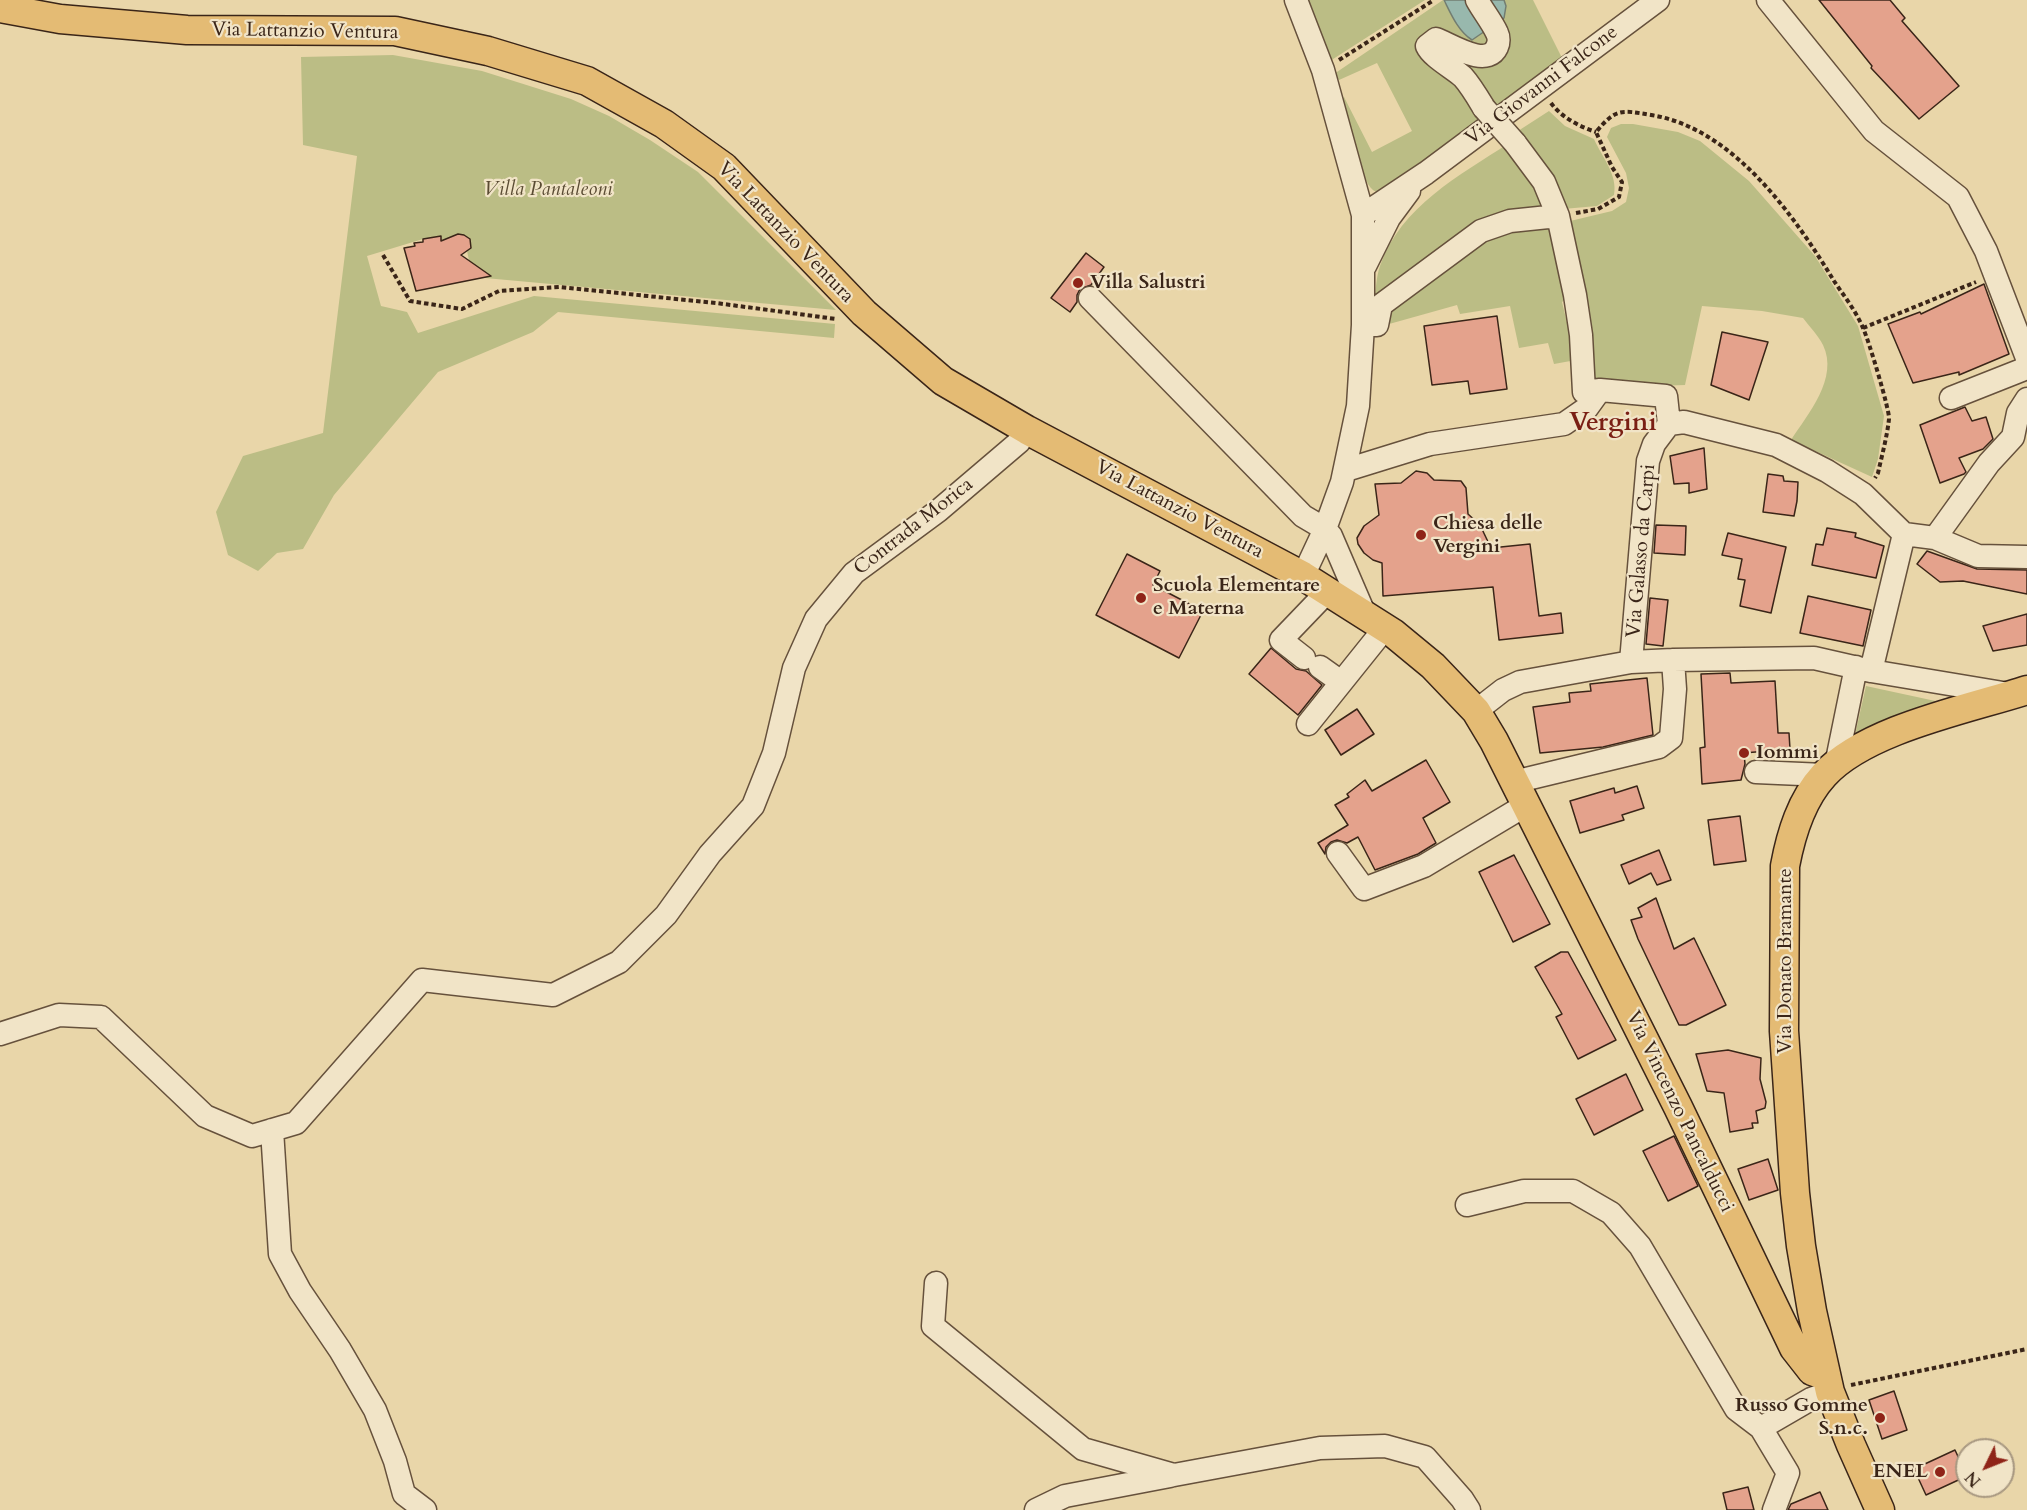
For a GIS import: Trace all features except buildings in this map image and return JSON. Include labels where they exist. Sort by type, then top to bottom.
[{"type":"main road","name":"Via Lattanzio Ventura","points":[[0,8],[60,19],[187,30],[395,31],[488,51],[587,81],[664,124],[724,167],[864,313],[943,381],[1027,430],[1328,591],[1375,622],[1432,666],[1476,711]]},
{"type":"main road","name":"Via Donato Bramante","points":[[1828,1384],[1812,1311],[1795,1193],[1784,1031],[1785,866],[1790,841],[1806,800],[1830,770],[1870,742],[1910,726],[2020,692]]},
{"type":"main road","name":"Via Vincenzo Pancalducci","points":[[1476,711],[1494,741],[1678,1107],[1794,1348],[1812,1371],[1828,1384]]},
{"type":"main road","points":[[1828,1384],[1851,1445],[1880,1510]]},
{"type":"street","points":[[1296,0],[1323,70],[1363,215],[1363,325],[1358,406],[1346,470],[1325,529],[1303,576]]},
{"type":"street","points":[[1346,470],[1430,444],[1564,423],[1587,408],[1592,391],[1558,216],[1544,182],[1464,79],[1430,52],[1427,46],[1436,39],[1471,54],[1486,56],[1497,47],[1497,33],[1477,0]]},
{"type":"street","name":"Via Giovanni Falcone","points":[[1363,215],[1426,173],[1658,0]]},
{"type":"street","points":[[1768,0],[1874,131],[1958,197],[1986,251],[2027,358]]},
{"type":"street","name":"Via Giovanni Falcone","points":[[1363,270],[1389,218],[1426,173]]},
{"type":"street","points":[[1363,325],[1377,325],[1381,305],[1481,231],[1510,221],[1558,216]]},
{"type":"street","points":[[1090,298],[1303,516],[1325,529],[1336,544],[1345,571],[1375,622],[1341,682],[1308,724]]},
{"type":"street","points":[[1951,398],[2027,368]]},
{"type":"street","points":[[1592,391],[1666,396],[1669,424],[1684,422],[1776,445],[1827,471],[1863,494],[1904,534],[1935,538],[1978,556],[2027,556]]},
{"type":"street","points":[[1935,538],[1989,463],[2013,437],[2018,413],[2027,399]]},
{"type":"street","name":"Via Galasso da Carpi","points":[[1631,662],[1648,461],[1654,444],[1669,424]]},
{"type":"street","name":"Contrada Morica","points":[[272,1130],[296,1123],[422,980],[553,995],[619,962],[666,915],[710,854],[753,806],[774,753],[794,668],[816,619],[854,573],[938,511],[1019,442],[1027,430]]},
{"type":"street","points":[[1756,772],[1830,770],[1864,669],[1904,534]]},
{"type":"street","points":[[1328,591],[1281,640],[1341,682]]},
{"type":"street","name":"Via Galasso da Carpi","points":[[1476,711],[1503,690],[1520,682],[1631,662],[1673,660],[1814,658],[1864,669],[2020,692]]},
{"type":"street","points":[[1338,853],[1364,890],[1424,866],[1520,794],[1659,747],[1671,738],[1676,689],[1673,660]]},
{"type":"street","points":[[0,1034],[59,1016],[101,1017],[205,1116],[252,1136],[272,1130],[280,1254],[300,1291],[340,1350],[375,1410],[395,1461],[404,1494],[425,1510]]},
{"type":"street","points":[[1467,1205],[1524,1191],[1573,1191],[1611,1213],[1640,1246],[1736,1409],[1761,1428],[1788,1473],[1774,1510]]},
{"type":"street","points":[[936,1283],[933,1326],[1083,1449],[1174,1475]]},
{"type":"street","points":[[1761,1428],[1811,1399],[1828,1384]]},
{"type":"street","points":[[1036,1510],[1065,1497],[1320,1448],[1385,1446],[1425,1457],[1469,1510]]},
{"type":"path","points":[[1323,70],[1434,0]]},
{"type":"path","points":[[1539,88],[1555,108],[1584,128],[1596,132],[1612,167],[1622,182],[1618,197],[1598,209],[1558,216]]},
{"type":"path","points":[[1596,132],[1610,115],[1629,111],[1659,116],[1702,132],[1740,161],[1775,197],[1810,242],[1863,328],[1890,417],[1878,473],[1863,494]]},
{"type":"path","points":[[383,255],[410,301],[462,309],[500,291],[560,287],[716,303],[836,319],[857,320],[864,313]]},
{"type":"path","points":[[1863,328],[1986,278]]},
{"type":"path","points":[[1828,1384],[1855,1383],[2027,1349]]},
{"type":"green space","points":[[1306,0],[1425,0],[1330,61]]},
{"type":"green space","points":[[1443,0],[1458,25],[1488,30],[1495,40],[1440,64],[1486,120],[1381,194],[1373,190],[1363,174],[1341,101],[1344,97],[1372,152],[1412,131],[1377,63],[1339,80],[1334,74]]},
{"type":"green space","points":[[1504,0],[1533,0],[1564,62],[1495,113],[1436,44],[1487,62],[1506,6]]},
{"type":"green space","name":"Villa Pantaleoni","points":[[393,55],[482,71],[571,99],[609,116],[698,172],[836,310],[485,278],[482,270],[470,265],[467,251],[470,239],[458,234],[441,241],[440,236],[423,239],[367,256],[381,306],[407,312],[418,333],[534,296],[835,324],[834,338],[558,312],[533,332],[438,372],[334,495],[303,549],[277,553],[258,571],[228,555],[216,512],[243,456],[323,433],[357,156],[303,145],[301,57]]},
{"type":"green space","points":[[1549,111],[1565,126],[1594,139],[1609,166],[1614,180],[1614,195],[1597,206],[1563,209],[1518,131]]},
{"type":"green space","points":[[1621,124],[1678,132],[1700,141],[1749,181],[1815,256],[1858,326],[1884,416],[1878,459],[1872,477],[1791,440],[1813,407],[1827,370],[1827,357],[1823,345],[1803,318],[1762,311],[1702,306],[1685,385],[1593,388],[1566,222],[1612,211],[1626,202],[1629,188],[1626,173],[1607,137],[1611,128]]},
{"type":"green space","points":[[1509,143],[1552,215],[1510,216],[1374,302],[1380,266],[1402,226],[1434,194]]},
{"type":"green space","points":[[1553,223],[1571,295],[1562,302],[1576,360],[1554,364],[1548,343],[1519,348],[1510,306],[1460,314],[1457,305],[1382,326],[1386,313],[1481,240],[1512,226]]},
{"type":"green space","points":[[1866,686],[1940,702],[1855,735]]},
{"type":"water","points":[[1444,0],[1504,0],[1506,6],[1504,18],[1472,40],[1459,27]]},
{"type":"place","name":"Villa Salustri","points":[[1078,283]]},
{"type":"place","name":"Chiesa delle Vergini","points":[[1421,535]]},
{"type":"place","name":"Scuola Elementare e Materna","points":[[1141,598]]},
{"type":"place","name":"Iommi","points":[[1744,753]]},
{"type":"place","name":"Russo Gomme S.n.c.","points":[[1880,1418]]},
{"type":"place","name":"ENEL","points":[[1940,1472]]},
{"type":"district","name":"Vergini","points":[[1613,424]]}]
